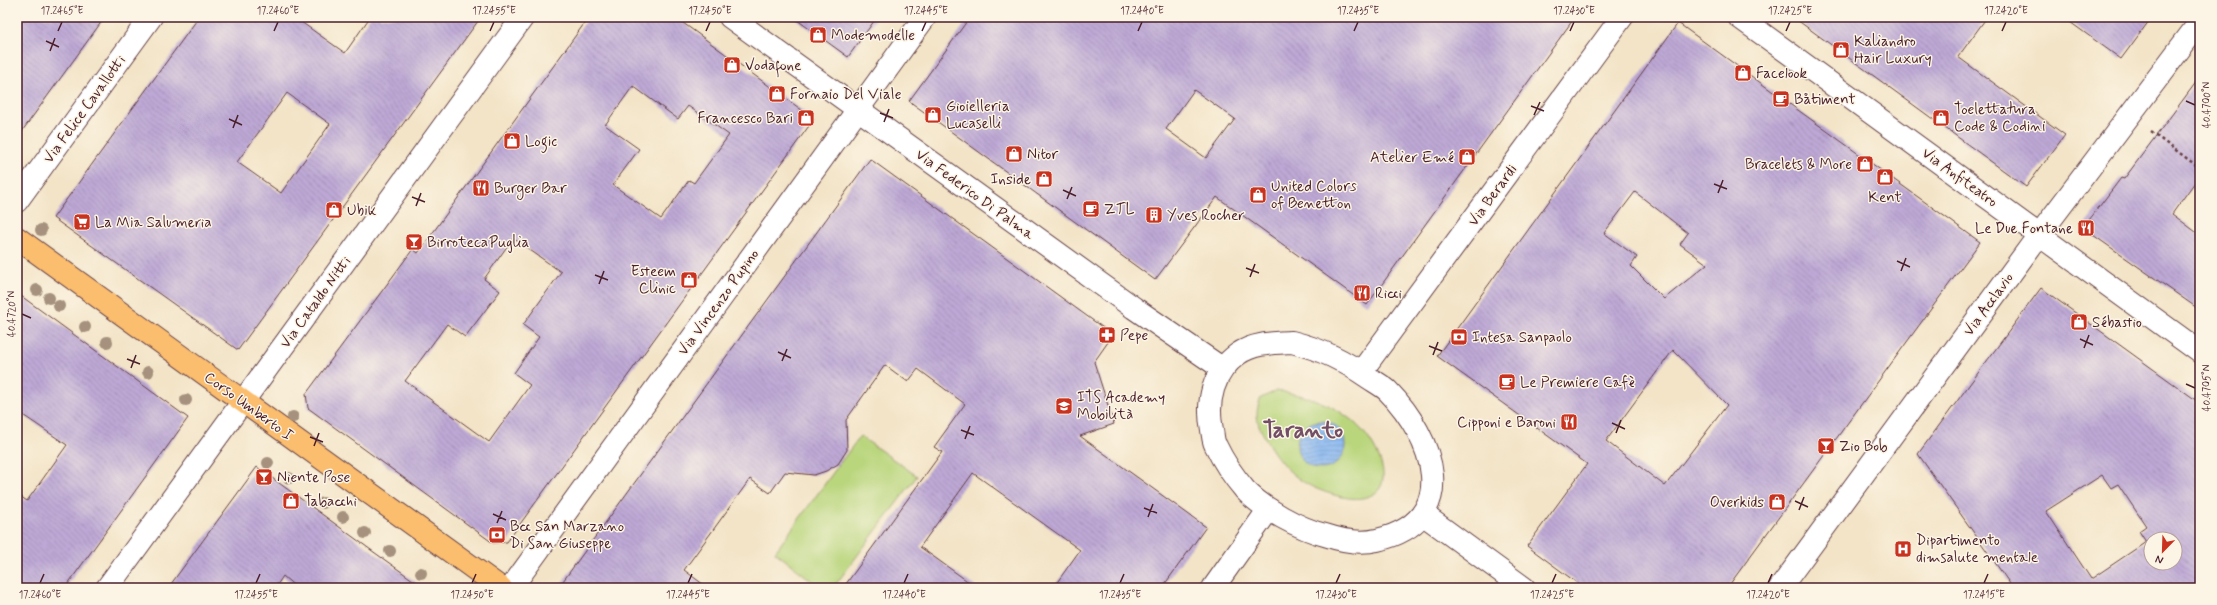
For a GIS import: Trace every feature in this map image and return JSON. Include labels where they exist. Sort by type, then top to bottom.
[{"type":"main road","name":"Corso Umberto I","points":[[17,238],[501,588]]},
{"type":"street","name":"Via Felice Cavallotti","points":[[17,201],[151,17]]},
{"type":"street","name":"Via Cataldo Nitti","points":[[108,588],[523,17]]},
{"type":"street","name":"Via Federico Di Palma","points":[[730,17],[857,110],[1223,369]]},
{"type":"street","name":"Via Vincenzo Pupino","points":[[511,588],[925,17]]},
{"type":"street","name":"Via Berardi","points":[[1361,372],[1622,17]]},
{"type":"street","name":"Via Anfiteatro","points":[[1739,17],[2200,352]]},
{"type":"street","name":"Via Acclavio","points":[[1789,585],[2039,235],[2200,22]]},
{"type":"street","points":[[1292,342],[1318,348],[1345,361],[1387,390],[1408,416],[1425,444],[1432,472],[1430,499],[1424,515],[1404,530],[1376,540],[1342,540],[1312,532],[1269,508],[1246,491],[1231,472],[1215,445],[1209,417],[1211,390],[1223,369],[1238,354],[1245,351],[1265,344],[1292,342]]},
{"type":"street","points":[[1213,588],[1269,508]]},
{"type":"street","points":[[1424,515],[1524,588]]},
{"type":"path","points":[[2129,116],[2200,168]]},
{"type":"green space","points":[[1276,391],[1289,393],[1314,399],[1337,410],[1347,417],[1366,435],[1376,452],[1383,471],[1383,480],[1380,488],[1373,494],[1362,498],[1348,498],[1322,491],[1297,477],[1287,469],[1279,459],[1259,426],[1257,411],[1261,398]],"holes":[[[1339,430],[1344,446],[1343,453],[1336,463],[1322,468],[1313,468]]]},
{"type":"green space","points":[[860,436],[917,476],[833,588],[821,588],[775,552]]},
{"type":"water","points":[[1321,421],[1330,423],[1338,428],[1343,436],[1345,445],[1343,454],[1338,462],[1330,467],[1321,469],[1312,467],[1304,462],[1299,454],[1297,445],[1299,436],[1304,428],[1312,423]]},
{"type":"building","points":[[17,17],[105,17],[17,138]]},
{"type":"building","points":[[199,17],[294,17],[345,53],[370,17],[481,17],[238,350],[53,218]],"holes":[[[287,93],[330,124],[281,193],[237,162]]]},
{"type":"building","points":[[589,17],[675,17],[814,119],[507,542],[493,543],[308,408],[306,394],[413,249],[418,253]],"holes":[[[633,86],[678,119],[688,106],[729,135],[694,183],[689,180],[661,219],[613,185],[639,149],[605,125]],[[513,238],[561,272],[523,325],[539,337],[514,373],[530,385],[489,442],[405,381],[447,324],[465,337],[500,291],[484,279]]]},
{"type":"building","points":[[793,17],[877,17],[848,57]]},
{"type":"building","points":[[970,17],[1575,17],[1367,305],[1217,197],[1155,280],[909,101]],"holes":[[[1194,90],[1235,119],[1206,158],[1166,129]]]},
{"type":"building","points":[[1793,17],[1987,17],[1958,57],[2065,135],[2026,187]]},
{"type":"building","points":[[2063,17],[2152,17],[2121,59]]},
{"type":"building","points":[[1678,23],[1980,242],[1727,588],[1584,588],[1527,546],[1587,464],[1437,356]],"holes":[[[1635,192],[1688,233],[1680,244],[1707,264],[1664,299],[1631,266],[1637,257],[1604,233]],[[1673,350],[1727,405],[1665,486],[1606,441]]]},
{"type":"building","points":[[2200,77],[2200,175],[2172,214],[2200,235],[2200,310],[2083,228],[2121,178],[2124,179]]},
{"type":"building","points":[[870,159],[1113,335],[1094,362],[1114,424],[1080,436],[1206,527],[1162,588],[1053,588],[1080,550],[973,473],[920,547],[977,588],[843,588],[942,452],[934,447],[965,404],[918,369],[908,382],[885,365],[846,420],[847,450],[838,464],[826,471],[814,475],[785,472],[770,493],[750,479],[684,570],[708,588],[558,588]]},
{"type":"building","points":[[2041,288],[2200,403],[2200,588],[2013,588],[1918,454]],"holes":[[[2102,475],[2111,488],[2118,484],[2146,526],[2139,531],[2143,537],[2143,531],[2183,531],[2183,571],[2143,571],[2143,544],[2091,579],[2046,511]]]},
{"type":"building","points":[[17,293],[188,418],[65,588],[17,588],[17,494],[27,501],[67,445],[17,411]]},
{"type":"building","points":[[257,467],[424,588],[297,588],[283,576],[275,588],[168,588]]},
{"type":"place","name":"Modemodelle","points":[[818,35]]},
{"type":"place","name":"Kaliandro Hair Luxury","points":[[1841,50]]},
{"type":"place","name":"Vodafone","points":[[732,65]]},
{"type":"place","name":"Facelook","points":[[1743,73]]},
{"type":"place","name":"Fornaio Del Viale","points":[[777,94]]},
{"type":"place","name":"Båtiment","points":[[1781,99]]},
{"type":"place","name":"Gioielleria Lucaselli","points":[[933,115]]},
{"type":"place","name":"Francesco Bari","points":[[806,118]]},
{"type":"place","name":"Toelettatura Code & Codini","points":[[1941,118]]},
{"type":"place","name":"Logic","points":[[512,141]]},
{"type":"place","name":"Nitor","points":[[1014,154]]},
{"type":"place","name":"Atelier Emé","points":[[1467,157]]},
{"type":"place","name":"Bracelets & More","points":[[1865,164]]},
{"type":"place","name":"Kent","points":[[1885,177]]},
{"type":"place","name":"Inside","points":[[1044,179]]},
{"type":"place","name":"Burger Bar","points":[[481,188]]},
{"type":"place","name":"United Colors of Benetton","points":[[1258,195]]},
{"type":"place","name":"ZTL","points":[[1091,209]]},
{"type":"place","name":"Ubik","points":[[334,210]]},
{"type":"place","name":"Yves Rocher","points":[[1154,215]]},
{"type":"place","name":"La Mia Salumeria","points":[[82,222]]},
{"type":"place","name":"Le Due Fontane","points":[[2086,228]]},
{"type":"place","name":"BirrotecaPuglia","points":[[414,242]]},
{"type":"place","name":"Esteem Clinic","points":[[689,280]]},
{"type":"place","name":"Ricci","points":[[1362,293]]},
{"type":"place","name":"Sébastio","points":[[2079,322]]},
{"type":"place","name":"Pepe","points":[[1107,335]]},
{"type":"place","name":"Intesa Sanpaolo","points":[[1459,337]]},
{"type":"place","name":"Le Premiere Cafè","points":[[1507,382]]},
{"type":"place","name":"ITS Academy Mobilità","points":[[1064,406]]},
{"type":"place","name":"Cipponi e Baroni","points":[[1569,422]]},
{"type":"place","name":"Zio Bob","points":[[1826,446]]},
{"type":"place","name":"Niente Pose","points":[[264,477]]},
{"type":"place","name":"Tabacchi","points":[[291,501]]},
{"type":"place","name":"Overkids","points":[[1777,502]]},
{"type":"place","name":"Bcc San Marzano Di San Giuseppe","points":[[497,535]]},
{"type":"place","name":"Dipartimento dimsalute mentale","points":[[1903,549]]},
{"type":"district","name":"Taranto","points":[[1303,429]]}]
